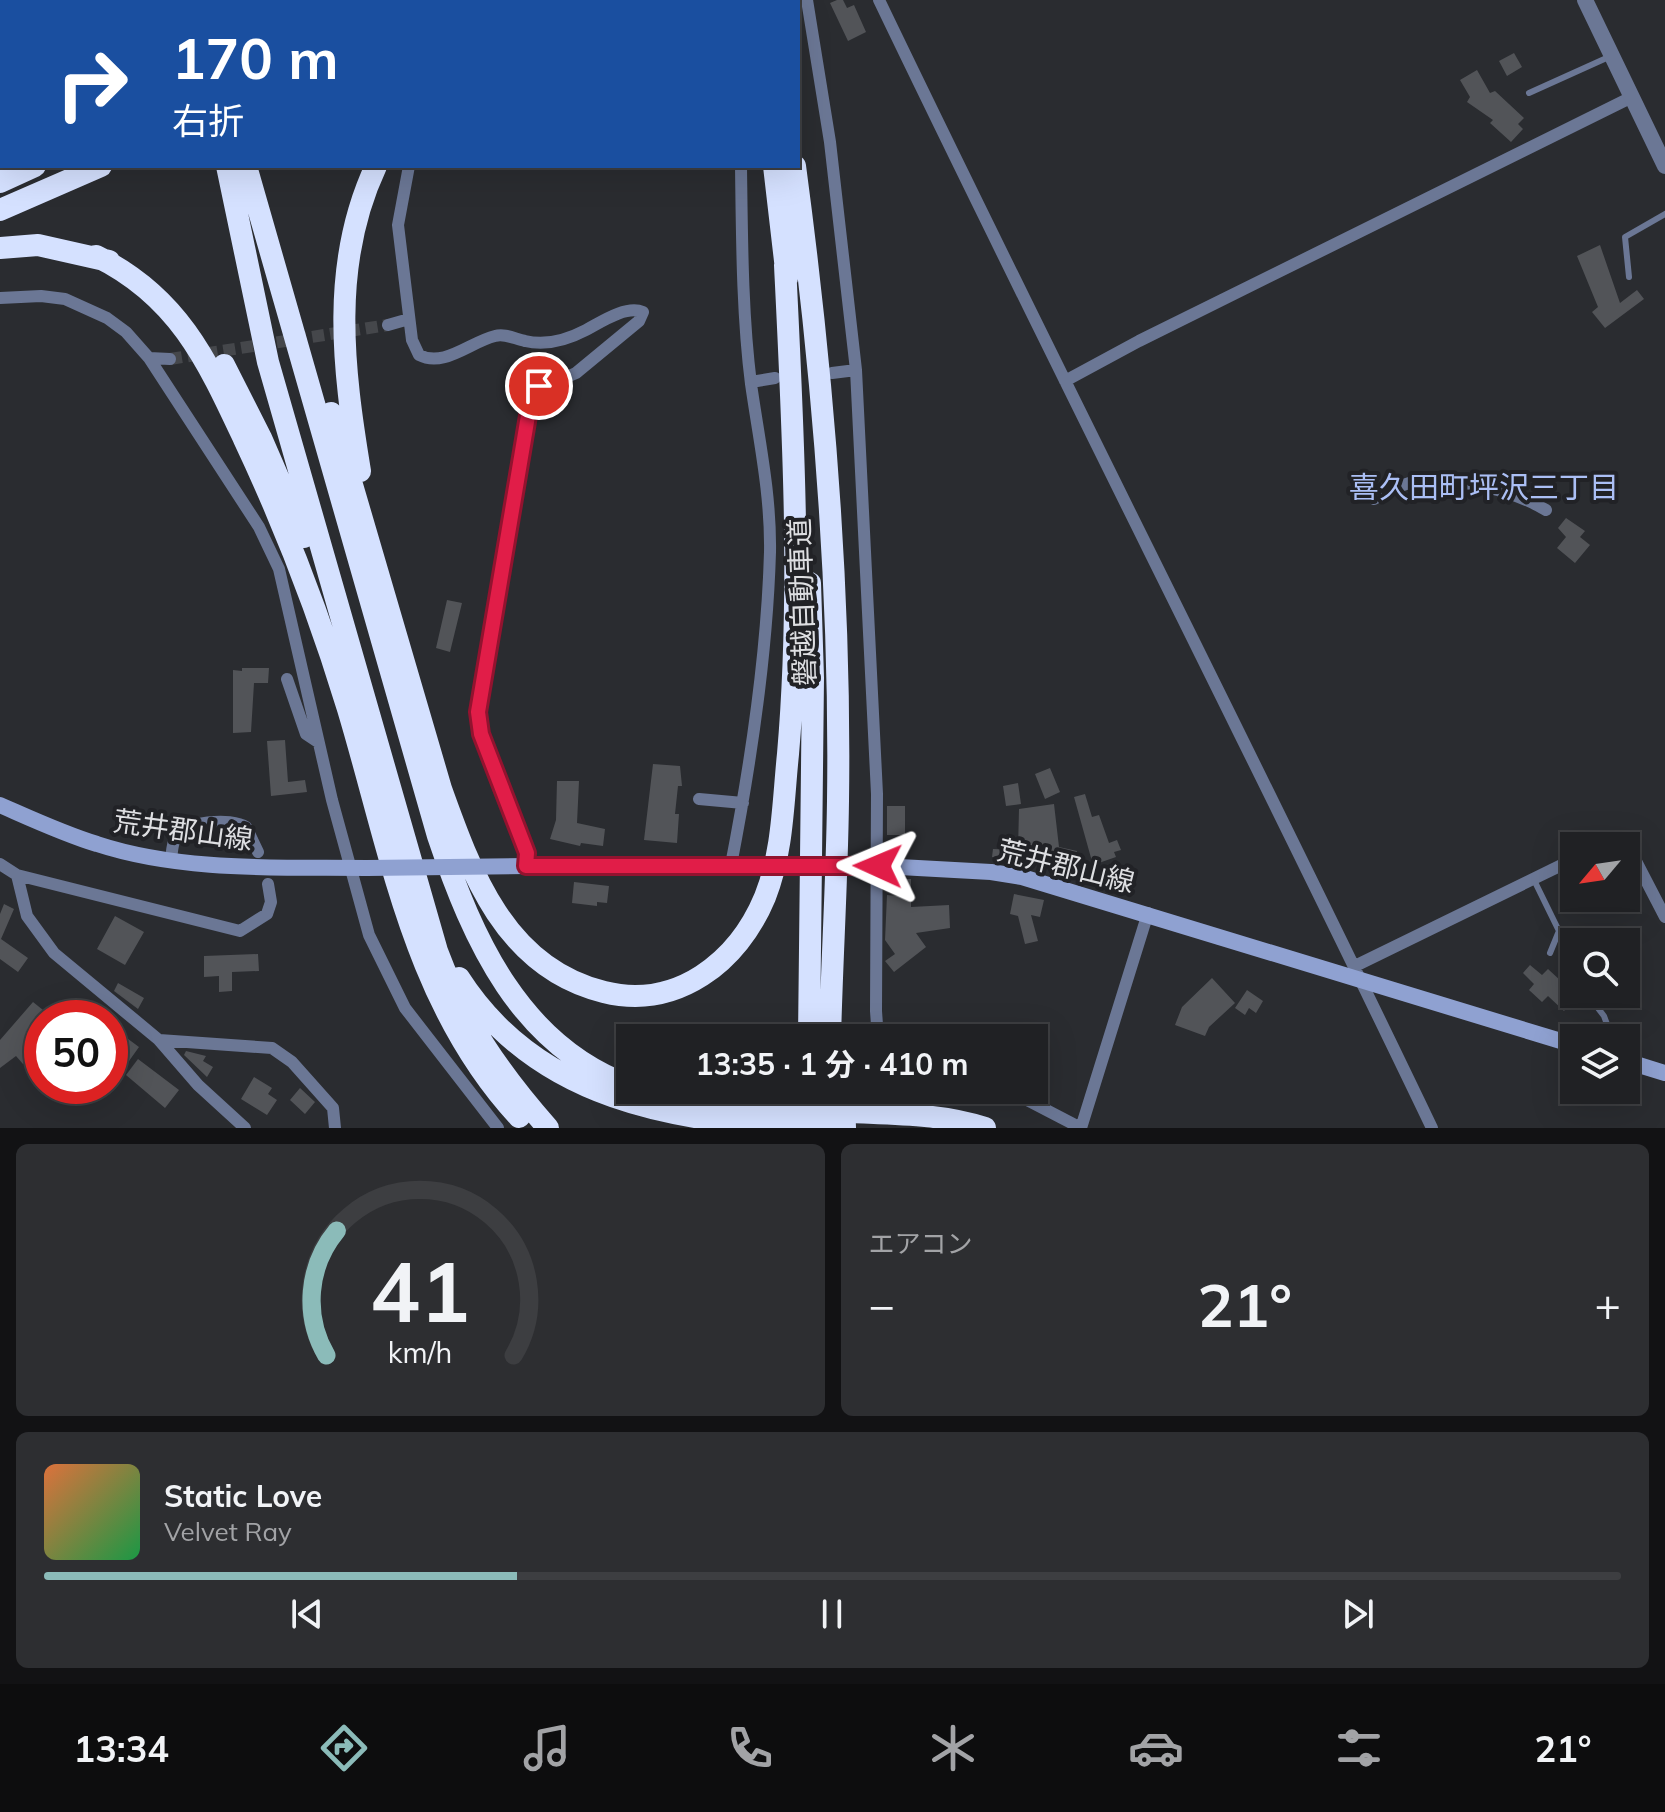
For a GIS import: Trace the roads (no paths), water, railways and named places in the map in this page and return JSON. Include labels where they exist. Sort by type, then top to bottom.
[{"type":"highway","points":[[0,182],[31,168]]},
{"type":"highway","points":[[0,210],[96,168]]},
{"type":"highway","points":[[240,168],[327,399],[470,887],[516,975],[562,1032],[600,1061],[616,1069]]},
{"type":"highway","points":[[240,168],[268,362],[427,921],[445,974],[476,1035],[503,1074],[548,1128]]},
{"type":"highway","points":[[240,168],[438,836],[463,906],[500,977],[529,1018],[565,1052],[616,1081]]},
{"type":"highway","points":[[375,168],[362,199],[348,256],[344,343],[358,456],[384,596]]},
{"type":"highway","name":"磐越自動車道","points":[[774,168],[799,393],[813,663],[809,1024]]},
{"type":"highway","name":"磐越自動車道","points":[[795,168],[820,385],[830,530],[838,801],[830,1024]]},
{"type":"highway","points":[[0,248],[38,245],[96,256],[152,285],[185,313],[214,349],[244,403],[279,477],[358,675]]},
{"type":"highway","points":[[96,256],[124,271],[162,300],[184,326],[214,377],[268,492],[331,656],[426,972],[445,1013],[477,1066],[530,1128]]},
{"type":"highway","points":[[440,786],[469,863],[504,926],[533,958],[572,982],[613,994],[654,995],[674,991],[707,974],[736,948],[748,931],[765,895],[780,843],[793,686],[794,516],[785,265]]},
{"type":"highway","points":[[838,801],[847,939],[844,1024]]},
{"type":"highway","points":[[427,921],[465,986],[494,1022],[527,1052],[568,1080],[612,1099],[681,1116],[806,1128],[820,1104]]},
{"type":"highway","points":[[723,1104],[893,1114],[955,1120],[985,1128]]},
{"type":"highway","points":[[725,1104],[729,1105]]},
{"type":"highway","points":[[825,1128],[826,1104]]},
{"type":"highway","points":[[832,1104],[845,1128]]},
{"type":"main road","name":"荒井郡山線","points":[[0,805],[100,845],[171,859],[247,866],[870,866],[991,872],[1022,877],[1358,973],[1560,1040]]},
{"type":"main road","points":[[1640,1065],[1665,1073]]},
{"type":"street","points":[[807,0],[830,142],[856,370],[877,1024]]},
{"type":"street","points":[[879,0],[1432,1128]]},
{"type":"street","points":[[1585,0],[1665,166]]},
{"type":"street","points":[[1065,381],[1139,341],[1632,97]]},
{"type":"street","points":[[409,168],[398,225],[409,319],[416,352],[424,358],[437,359],[497,335],[531,342],[558,341],[612,316],[639,310],[643,312],[639,321],[576,373],[532,392],[478,712],[481,734],[527,853],[526,866]]},
{"type":"street","points":[[738,865],[758,693],[770,551],[766,470],[751,382],[742,257],[741,168]]},
{"type":"street","points":[[0,298],[41,296],[84,306],[126,332],[149,358],[259,527],[279,569],[318,742],[359,868],[369,935],[388,978],[434,1048],[498,1128]]},
{"type":"street","points":[[388,325],[409,319]]},
{"type":"street","points":[[149,358],[170,359]]},
{"type":"street","points":[[832,373],[856,370]]},
{"type":"street","points":[[751,382],[775,378]]},
{"type":"street","points":[[1374,499],[1418,480],[1526,498],[1546,510]]},
{"type":"street","points":[[287,679],[306,734],[318,742]]},
{"type":"street","points":[[699,799],[743,803]]},
{"type":"street","points":[[171,859],[174,839],[182,832],[228,820],[246,827],[258,852]]},
{"type":"street","points":[[0,864],[17,875],[240,931],[267,914],[271,902],[268,884]]},
{"type":"street","points":[[1358,973],[1560,866]]},
{"type":"street","points":[[1640,869],[1665,917]]},
{"type":"street","points":[[17,875],[21,899],[37,934],[80,977],[159,1040],[198,1085],[245,1128]]},
{"type":"street","points":[[1035,1104],[1081,1128],[1148,913]]},
{"type":"street","points":[[159,1040],[272,1048],[292,1062],[333,1108],[335,1128]]},
{"type":"lane","points":[[1529,93],[1611,56]]},
{"type":"lane","points":[[1629,277],[1625,237],[1665,214]]},
{"type":"lane","points":[[1533,879],[1559,931],[1550,953]]},
{"type":"tunnel","points":[[170,359],[388,325]]},
{"type":"district","name":"喜久田町坪沢三丁目","points":[[1484,488]]}]
